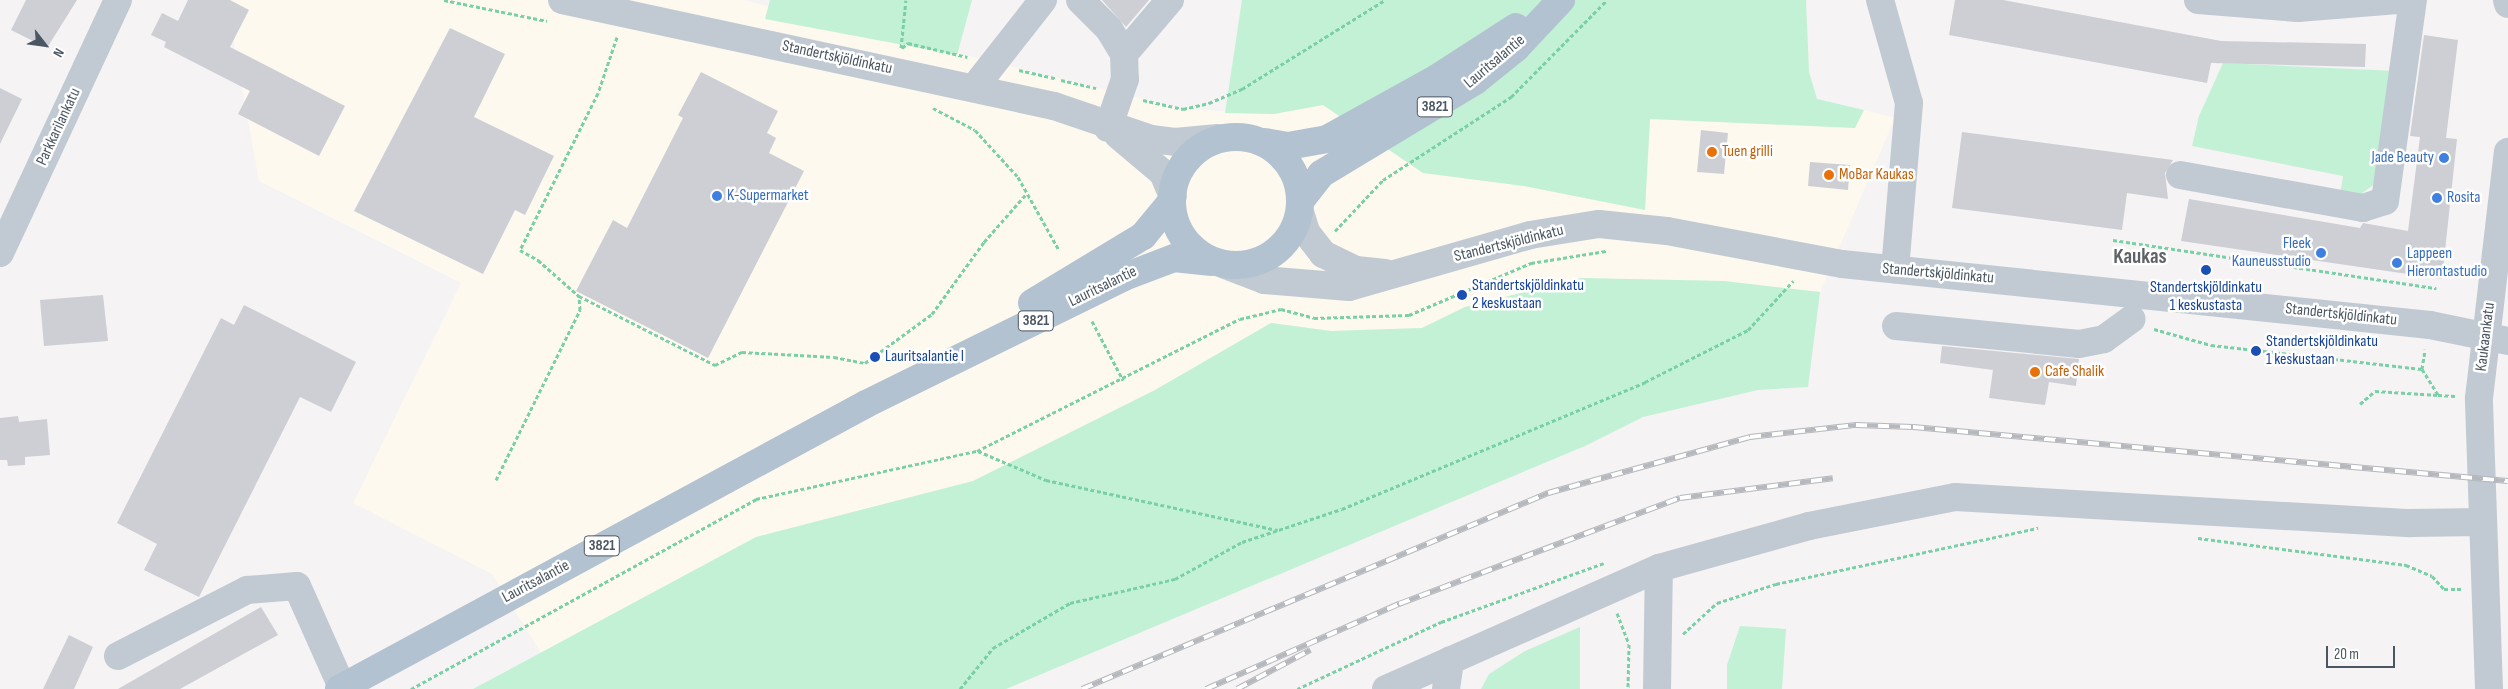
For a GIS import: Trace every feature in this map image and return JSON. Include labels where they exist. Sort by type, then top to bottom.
[{"type":"main road","name":"Lauritsalantie","points":[[1265,142],[1288,146],[1327,138],[1436,78],[1554,0]]},
{"type":"main road","name":"Lauritsalantie","points":[[1300,206],[1321,174],[1476,80],[1516,48],[1561,0]]},
{"type":"main road","points":[[1238,136],[1265,142],[1293,169],[1300,206],[1290,234],[1273,252],[1243,264],[1218,263],[1186,241],[1176,226],[1172,199],[1190,158],[1218,138],[1238,136]]},
{"type":"main road","name":"Lauritsalantie","points":[[866,404],[954,347],[1120,252],[1158,222],[1172,199]]},
{"type":"main road","name":"Lauritsalantie","points":[[341,688],[866,404],[1152,263],[1174,258],[1218,263]]},
{"type":"street","name":"Parkkarilankatu","points":[[0,253],[118,0]]},
{"type":"street","points":[[974,88],[1043,0]]},
{"type":"street","points":[[1080,0],[1109,29],[1124,54],[1122,94],[1108,128]]},
{"type":"street","points":[[1124,54],[1170,0]]},
{"type":"street","points":[[1880,0],[1909,103],[1895,269]]},
{"type":"street","points":[[2198,0],[2298,8],[2398,0]]},
{"type":"street","points":[[2180,175],[2363,208],[2385,201],[2413,0]]},
{"type":"street","points":[[2507,0],[2508,4]]},
{"type":"street","name":"Standertskjöldinkatu","points":[[556,11],[974,88],[1054,106],[1108,128],[1175,142],[1218,138]]},
{"type":"street","name":"Standertskjöldinkatu","points":[[1108,128],[1163,173],[1172,199]]},
{"type":"street","name":"Kaukaankatu","points":[[2495,680],[2483,522],[2479,398],[2497,337],[2508,152]]},
{"type":"street","name":"Standertskjöldinkatu","points":[[1300,206],[1306,232],[1324,254],[1356,270],[1397,273]]},
{"type":"street","name":"Standertskjöldinkatu","points":[[1218,263],[1264,280],[1349,287],[1530,236],[1599,224],[1667,231],[1810,259],[2430,325],[2497,337]]},
{"type":"street","points":[[1896,326],[2080,344],[2104,340],[2132,319]]},
{"type":"street","points":[[1386,689],[1659,568],[1809,526],[1955,496],[2410,523],[2483,522]]},
{"type":"street","points":[[1657,689],[1659,568]]},
{"type":"street","points":[[118,656],[247,590],[297,586],[341,688]]},
{"type":"street","points":[[1446,689],[1450,660]]},
{"type":"path","points":[[444,0],[556,11]]},
{"type":"path","points":[[901,48],[906,0]]},
{"type":"path","points":[[1122,94],[1182,109],[1209,103],[1242,89],[1385,0]]},
{"type":"path","points":[[1324,254],[1332,235],[1383,180],[1511,97],[1607,0]]},
{"type":"path","points":[[608,34],[627,38]]},
{"type":"path","points":[[618,36],[598,93],[520,250],[538,260],[579,296],[715,365],[742,352],[834,356],[865,363],[932,314],[984,242],[1027,193]]},
{"type":"path","points":[[925,105],[974,130],[1027,193],[1058,250]]},
{"type":"path","points":[[2113,240],[2436,288]]},
{"type":"path","points":[[410,689],[756,500],[977,451],[1122,380],[1240,318],[1281,310],[1314,318],[1409,315],[1531,263],[1613,250]]},
{"type":"path","points":[[1786,277],[1804,280]]},
{"type":"path","points":[[960,689],[993,648],[1070,603],[1174,579],[1242,542],[1342,509],[1645,382],[1748,330],[1795,279]]},
{"type":"path","points":[[1281,310],[1301,283]]},
{"type":"path","points":[[496,480],[580,310],[579,296]]},
{"type":"path","points":[[1090,316],[1122,380]]},
{"type":"path","points":[[2132,319],[2211,345],[2422,369],[2430,325]]},
{"type":"path","points":[[2360,404],[2375,391],[2438,395]]},
{"type":"path","points":[[977,451],[1046,480],[1278,530]]},
{"type":"path","points":[[1630,644],[1677,639],[1717,603],[1776,584],[2042,528]]},
{"type":"path","points":[[2188,537],[2406,565],[2432,576],[2444,589],[2488,588]]},
{"type":"path","points":[[1297,689],[1441,622],[1570,572],[1599,593],[1621,617],[1630,644],[1628,689]]},
{"type":"shaded area","points":[[226,0],[744,0],[1183,109],[1274,114],[1323,105],[1423,173],[1524,186],[1645,210],[1650,119],[1855,128],[1864,110],[1895,118],[1820,292],[1724,281],[1581,278],[1465,307],[1422,328],[1331,331],[1271,323],[1155,390],[973,481],[756,537],[541,653],[492,574],[353,503],[461,283],[259,181]]},
{"type":"green space","points":[[770,0],[972,0],[957,55],[765,19]]},
{"type":"green space","points":[[1242,0],[1806,0],[1809,72],[1817,99],[1864,110],[1855,128],[1650,119],[1645,210],[1524,186],[1423,173],[1323,105],[1274,114],[1225,113]]},
{"type":"green space","points":[[2223,63],[2396,71],[2379,181],[2358,196],[2340,195],[2343,176],[2192,146],[2199,116]]},
{"type":"green space","points":[[1581,278],[1724,281],[1820,292],[1808,387],[1758,390],[1643,417],[1585,446],[1006,689],[473,689],[756,537],[973,481],[1155,390],[1271,323],[1331,331],[1422,328],[1465,307]]},
{"type":"green space","points":[[1740,626],[1786,629],[1782,689],[1727,689],[1727,665]]},
{"type":"green space","points":[[1580,627],[1580,689],[1481,689],[1489,674],[1525,651]]},
{"type":"building","points":[[26,0],[77,0],[47,48],[11,30]]},
{"type":"building","points":[[188,0],[230,0],[249,10],[230,47],[345,106],[319,156],[238,114],[250,91],[164,47],[166,42],[151,35],[162,13],[178,21]]},
{"type":"building","points":[[1102,0],[1149,0],[1126,27]]},
{"type":"building","points":[[1955,0],[2003,0],[2221,41],[2366,44],[2365,67],[2211,63],[2207,83],[1949,35]]},
{"type":"building","points":[[450,28],[505,54],[474,117],[554,156],[525,215],[515,210],[483,274],[354,211]]},
{"type":"building","points":[[2424,35],[2458,40],[2446,138],[2457,139],[2442,279],[2181,241],[2189,199],[2360,228],[2363,223],[2408,231],[2420,137],[2410,136]]},
{"type":"building","name":"K-Supermarket","points":[[701,72],[778,111],[767,133],[776,138],[769,153],[804,171],[708,358],[576,291],[613,220],[627,228],[683,118],[678,115]]},
{"type":"building","points":[[0,88],[22,99],[0,144]]},
{"type":"building","name":"Tuen grilli","points":[[1701,130],[1728,133],[1724,174],[1697,172]]},
{"type":"building","points":[[1962,132],[2173,160],[2165,173],[2168,199],[2127,193],[2122,230],[1952,208]]},
{"type":"building","name":"MoBar Kaukas","points":[[1810,162],[1850,165],[1848,190],[1808,186]]},
{"type":"building","points":[[103,295],[108,341],[44,346],[40,300]]},
{"type":"building","points":[[244,305],[356,362],[331,412],[300,397],[199,597],[144,570],[157,544],[117,523],[221,318],[234,325]]},
{"type":"building","name":"Cafe Shalik","points":[[1942,346],[2079,359],[2076,386],[2049,382],[2045,405],[1989,398],[1993,370],[1940,363]]},
{"type":"building","points":[[18,416],[19,422],[47,419],[50,455],[25,457],[25,465],[8,466],[7,460],[0,460],[0,418]]},
{"type":"building","points":[[261,607],[278,635],[180,689],[118,689]]},
{"type":"building","points":[[69,635],[93,647],[74,689],[43,689]]},
{"type":"railway","points":[[1082,689],[1548,493],[1750,437],[1856,425],[1913,427],[2508,481]]},
{"type":"railway","points":[[1206,689],[1399,604],[1680,498],[1833,478]]},
{"type":"railway","points":[[1237,689],[1310,650]]},
{"type":"place","name":"Tuen grilli","points":[[1712,152]]},
{"type":"place","name":"Jade Beauty","points":[[2444,158]]},
{"type":"place","name":"MoBar Kaukas","points":[[1829,175]]},
{"type":"place","name":"K-Supermarket","points":[[717,196]]},
{"type":"place","name":"Rosita","points":[[2437,198]]},
{"type":"place","name":"Fleek Kauneusstudio","points":[[2321,253]]},
{"type":"place","name":"Lappeen Hierontastudio","points":[[2397,263]]},
{"type":"place","name":"Standertskjöldinkatu 1 keskustasta","points":[[2206,270]]},
{"type":"place","name":"Standertskjöldinkatu 2 keskustaan","points":[[1462,295]]},
{"type":"place","name":"Standertskjöldinkatu 1 keskustaan","points":[[2256,351]]},
{"type":"place","name":"Lauritsalantie I","points":[[875,357]]},
{"type":"place","name":"Cafe Shalik","points":[[2035,372]]},
{"type":"district","name":"Kaukas","points":[[2140,257]]}]
